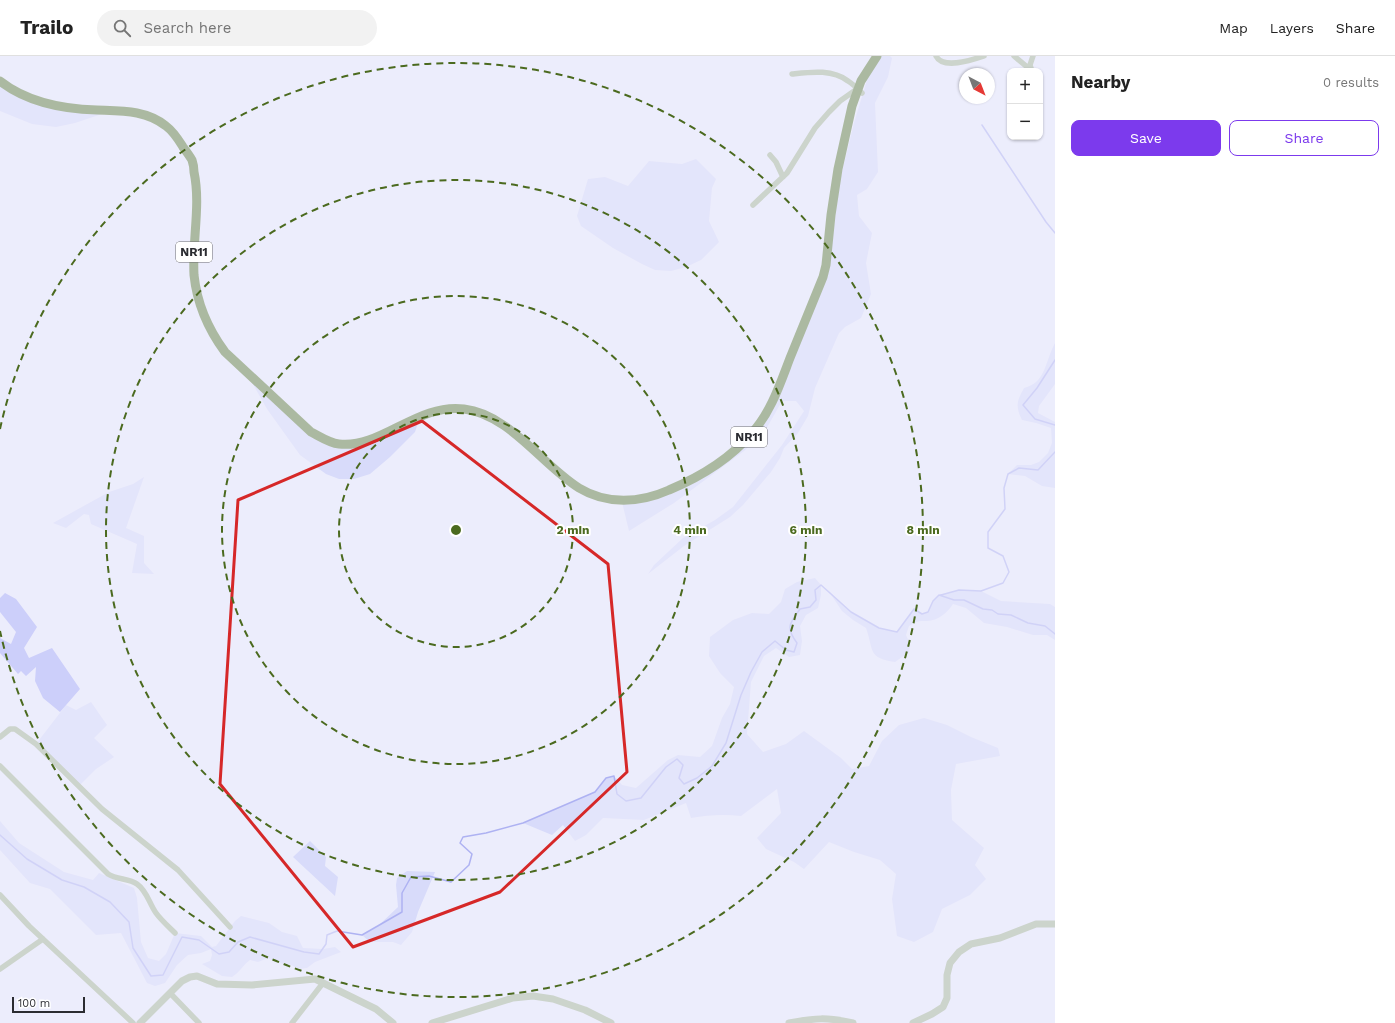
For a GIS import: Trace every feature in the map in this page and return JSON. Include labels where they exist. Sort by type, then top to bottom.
[{"type":"highway","name":"NR11","points":[[0,81],[18,93],[44,103],[76,108],[114,110],[144,114],[155,118],[177,136],[192,161],[196,181],[194,275],[199,305],[206,322],[214,338],[225,352],[311,432],[338,444],[356,443],[376,438],[430,412],[452,408],[471,410],[493,419],[514,434],[552,468],[580,488],[605,498],[636,500],[654,496],[695,478],[720,462],[735,450],[753,432],[767,412],[823,277],[826,265],[831,215],[838,169],[852,106],[877,56]]},
{"type":"street","points":[[936,56],[937,59],[942,62],[953,63],[965,62],[984,56]]},
{"type":"street","points":[[960,56],[965,62]]},
{"type":"street","points":[[1014,56],[1032,71],[1030,65],[1033,56]]},
{"type":"street","points":[[753,205],[783,177],[795,162],[815,128],[829,112],[840,101],[860,91],[847,80],[831,74],[817,72],[792,74]]},
{"type":"street","points":[[770,155],[776,162],[783,177]]},
{"type":"street","points":[[0,737],[10,729],[15,729],[36,744],[102,809],[178,870],[230,927]]},
{"type":"street","points":[[0,766],[108,874],[114,878],[136,883],[142,888],[156,912],[175,933]]},
{"type":"street","points":[[0,895],[43,939],[133,1023]]},
{"type":"street","points":[[913,1023],[943,1007],[947,998],[947,975],[950,963],[959,952],[971,944],[1000,938],[1036,924],[1055,924]]},
{"type":"street","points":[[0,969],[43,939]]},
{"type":"street","points":[[140,1023],[170,992],[190,976],[197,976],[217,984],[233,985],[252,985],[315,979],[376,1009],[393,1023]]},
{"type":"street","points":[[292,1023],[323,983]]},
{"type":"street","points":[[170,992],[199,1023]]},
{"type":"street","points":[[432,1023],[514,998],[533,996],[553,999],[585,1010],[611,1023]]},
{"type":"street","points":[[789,1023],[809,1019],[826,1018],[853,1023]]},
{"type":"highlighted area","points":[[422,421],[608,564],[627,772],[500,892],[353,947],[220,784],[238,500]]},
{"type":"shaded area","points":[[879,56],[890,56],[892,58],[888,77],[875,103],[878,172],[867,189],[857,195],[859,216],[872,233],[866,263],[871,294],[861,318],[845,327],[839,333],[815,388],[808,416],[798,433],[784,448],[780,458],[771,472],[743,505],[730,517],[684,546],[648,574],[654,565],[683,538],[715,520],[733,507],[782,445],[804,411],[796,401],[782,401],[765,431],[744,451],[674,503],[629,531],[622,502],[651,499],[717,468],[763,423],[827,275],[840,180],[854,123],[870,70]]},
{"type":"shaded area","points":[[0,81],[37,101],[114,110],[75,123],[56,127],[32,124],[0,111]]},
{"type":"shaded area","points":[[696,159],[716,179],[712,188],[709,221],[719,242],[701,260],[686,267],[671,271],[655,270],[613,248],[581,226],[577,216],[588,179],[605,177],[628,186],[649,161],[682,164]]},
{"type":"shaded area","points":[[1055,343],[1055,384],[1039,406],[1038,413],[1055,422],[1055,488],[1042,486],[1025,476],[1008,474],[1017,465],[1031,465],[1039,462],[1048,453],[1052,443],[1051,428],[1022,420],[1018,411],[1018,404],[1024,388],[1037,381],[1041,376]]},
{"type":"shaded area","points":[[246,372],[323,438],[356,443],[421,414],[415,432],[390,457],[370,474],[354,479],[339,479],[326,474],[300,455],[267,409]]},
{"type":"shaded area","points":[[144,477],[126,528],[144,536],[144,563],[154,574],[132,573],[137,544],[91,524],[89,515],[84,514],[66,528],[53,523],[109,492],[133,484]]},
{"type":"shaded area","points":[[815,578],[821,585],[821,595],[818,608],[806,615],[800,626],[802,641],[800,655],[789,657],[776,648],[764,656],[751,682],[747,734],[763,752],[786,744],[804,731],[841,758],[852,769],[869,766],[882,741],[899,725],[924,718],[947,725],[998,748],[1000,756],[956,764],[951,790],[952,820],[984,848],[975,865],[986,879],[970,895],[942,909],[933,932],[914,942],[897,936],[892,899],[896,874],[880,860],[829,842],[804,869],[794,862],[766,849],[757,838],[781,813],[777,789],[741,816],[716,815],[691,818],[686,803],[644,820],[603,818],[586,835],[575,841],[563,825],[552,835],[523,823],[595,792],[606,778],[614,776],[622,785],[636,788],[668,760],[678,755],[700,757],[712,746],[722,718],[730,704],[734,687],[720,673],[709,656],[710,637],[733,620],[752,613],[769,614],[781,602],[785,589],[797,582]]},
{"type":"shaded area","points":[[828,590],[851,612],[879,628],[897,632],[914,609],[922,614],[928,612],[933,601],[939,595],[959,590],[981,591],[1001,601],[1050,604],[1055,607],[1055,640],[1047,635],[1033,635],[1007,627],[984,623],[966,608],[953,604],[939,618],[931,621],[918,622],[909,626],[906,635],[910,644],[909,652],[895,662],[880,658],[873,652],[866,628],[842,611]]},
{"type":"shaded area","points":[[5,593],[16,599],[37,627],[24,648],[29,658],[52,648],[80,689],[60,712],[43,698],[35,681],[36,667],[26,676],[21,671],[18,674],[0,653],[0,638],[11,644],[16,632],[0,612],[0,598]]},
{"type":"shaded area","points":[[91,702],[107,725],[94,738],[114,757],[96,769],[80,785],[36,744],[66,705],[76,710]]},
{"type":"shaded area","points":[[0,821],[19,843],[64,872],[93,880],[99,873],[134,888],[137,898],[141,942],[148,958],[159,961],[166,954],[175,933],[201,936],[212,947],[216,946],[235,921],[241,916],[269,923],[282,932],[297,936],[303,948],[323,949],[335,947],[341,952],[315,962],[307,968],[299,969],[289,964],[277,963],[268,958],[258,962],[250,960],[232,977],[222,976],[202,964],[210,961],[212,955],[211,949],[201,953],[188,955],[177,965],[165,983],[155,986],[147,983],[121,933],[96,935],[50,889],[30,883],[0,850]]},
{"type":"shaded area","points":[[310,841],[326,857],[325,866],[338,877],[335,896],[293,857]]},
{"type":"shaded area","points":[[407,871],[435,872],[418,912],[412,932],[401,945],[393,942],[370,942],[362,935],[377,927],[398,907],[396,885],[397,878]]},
{"type":"waterway","points":[[982,125],[1046,222],[1055,233]]},
{"type":"waterway","points":[[1055,360],[1037,388],[1023,405],[1035,419],[1055,425]]},
{"type":"waterway","points":[[941,595],[959,590],[981,591],[1003,583],[1009,572],[1003,556],[988,548],[988,532],[1005,509],[1004,488],[1008,474],[1019,468],[1038,470],[1055,452]]},
{"type":"waterway","points":[[0,835],[27,859],[62,880],[84,887],[110,902],[129,922],[133,948],[151,976],[163,975],[182,937],[199,940],[219,954],[229,952],[238,942],[250,937],[304,952],[319,954],[326,944],[327,935],[337,931],[362,935],[402,912],[402,893],[411,877],[429,876],[451,882],[469,865],[472,854],[460,843],[463,837],[486,833],[523,823],[595,792],[606,778],[614,776],[617,794],[626,801],[641,798],[666,767],[677,759],[683,765],[679,778],[684,784],[697,778],[712,766],[726,743],[741,695],[762,652],[775,641],[786,650],[794,652],[797,643],[791,633],[791,622],[800,609],[810,607],[816,600],[815,590],[821,585],[851,612],[879,628],[897,632],[914,609],[922,614],[928,612],[933,601],[939,595],[954,600],[964,600],[983,609],[992,610],[998,614],[1011,615],[1028,623],[1045,626],[1055,634]]}]
